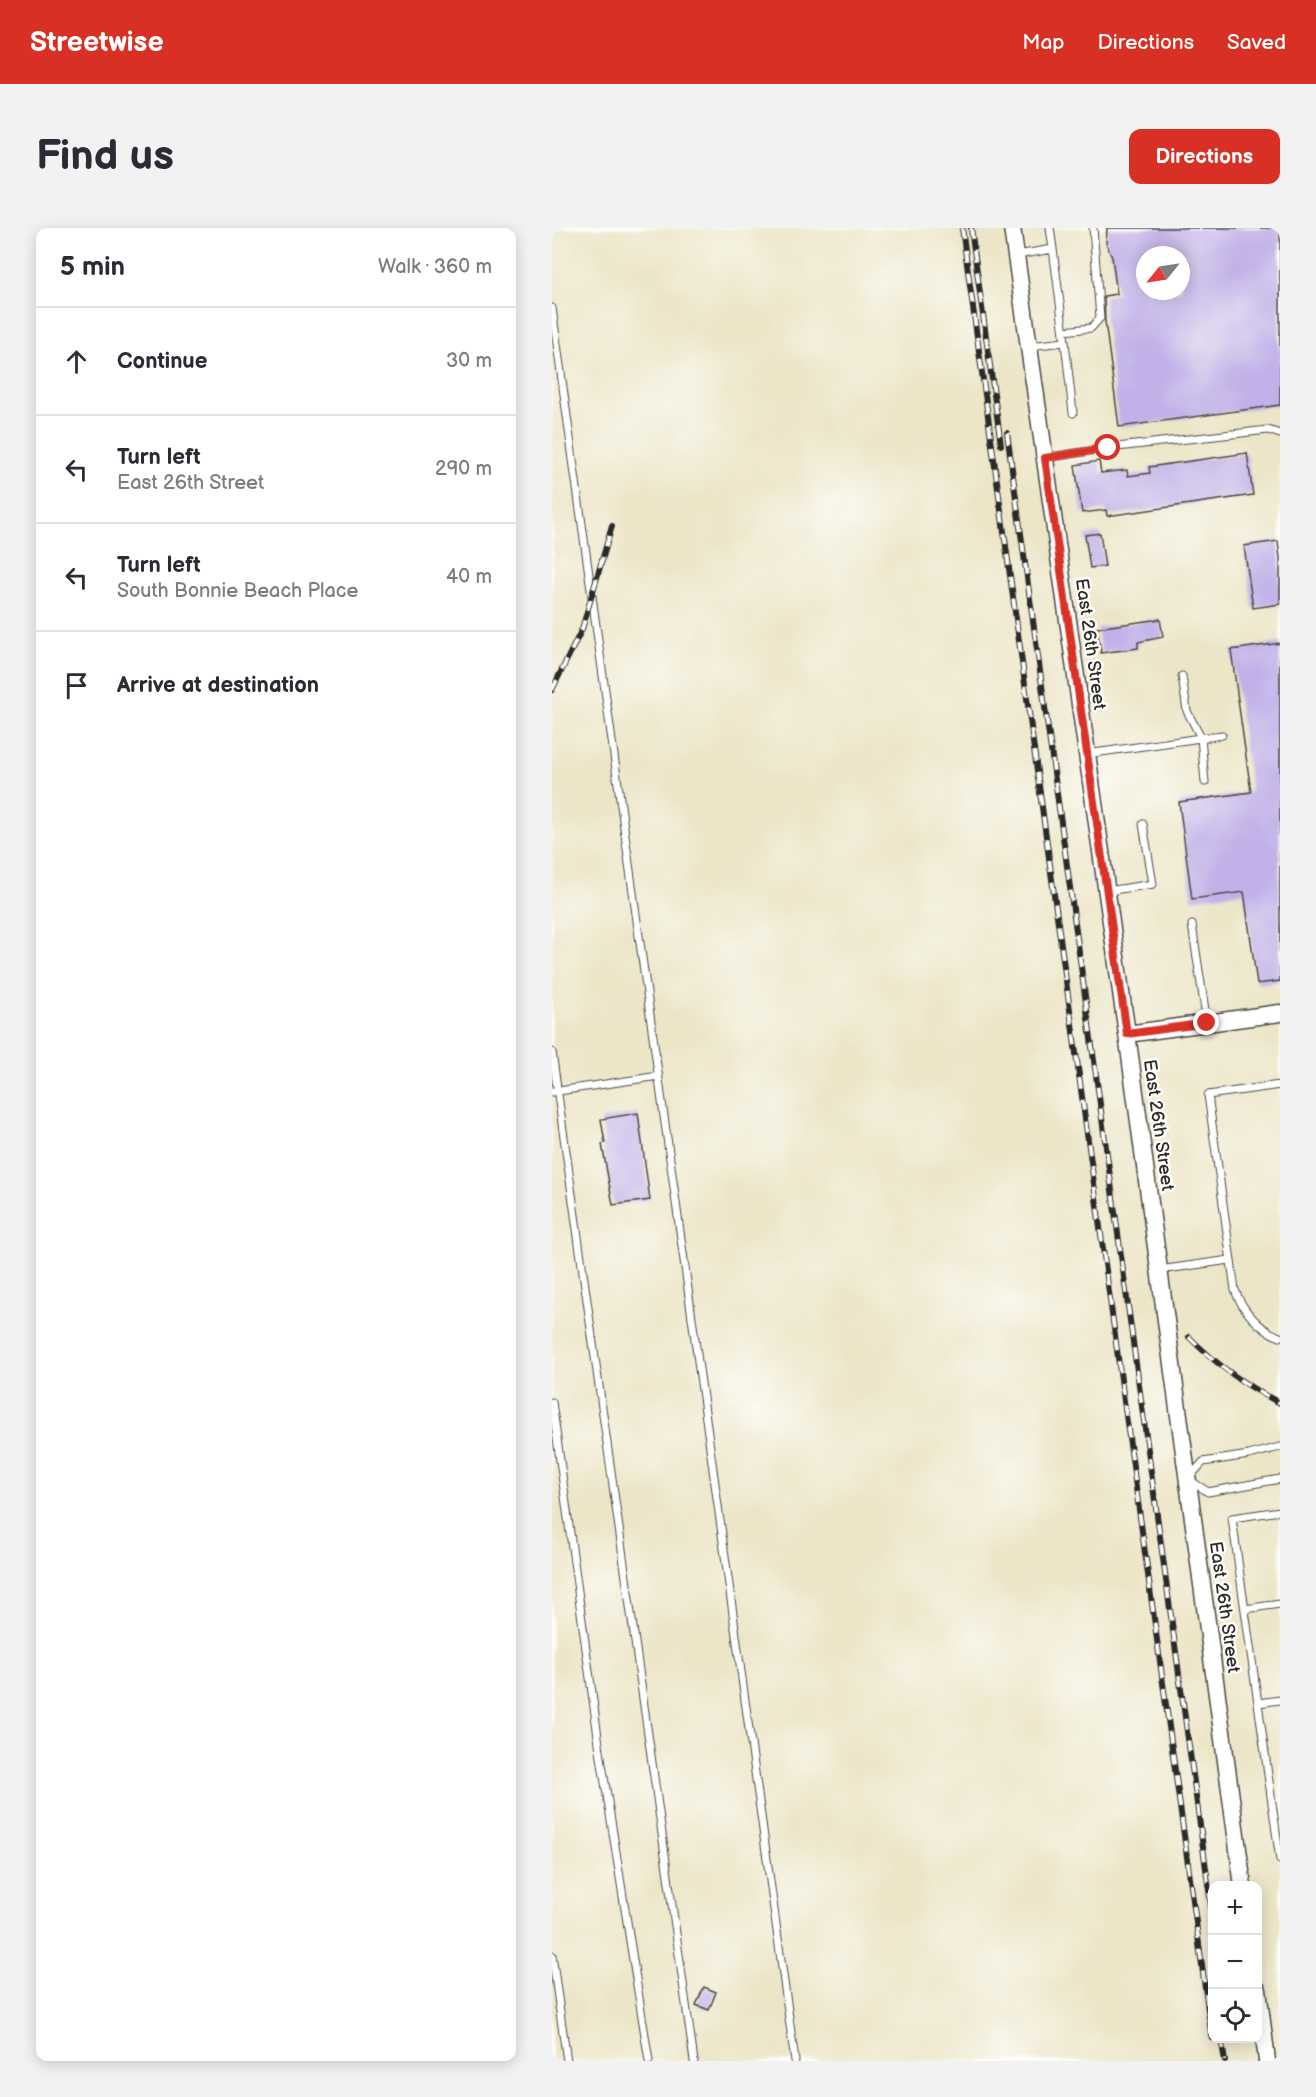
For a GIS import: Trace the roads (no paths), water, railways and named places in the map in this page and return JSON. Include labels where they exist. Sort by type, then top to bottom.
[{"type":"street","name":"East 26th Street","points":[[1012,228],[1127,1034],[1242,1881]]},
{"type":"street","points":[[1127,1034],[1280,1013]]},
{"type":"street","points":[[1262,2026],[1267,2061]]},
{"type":"lane","points":[[1050,228],[1073,413]]},
{"type":"lane","points":[[1064,331],[1091,328],[1100,318],[1093,228]]},
{"type":"lane","points":[[1016,255],[1053,249]]},
{"type":"lane","points":[[552,308],[795,2061]]},
{"type":"lane","points":[[1029,346],[1065,342]]},
{"type":"lane","points":[[1045,458],[1108,448],[1268,430],[1280,434]]},
{"type":"lane","points":[[1182,676],[1187,711],[1201,738],[1205,782]]},
{"type":"lane","points":[[1087,754],[1222,735]]},
{"type":"lane","points":[[1107,891],[1153,884],[1143,824]]},
{"type":"lane","points":[[1192,925],[1207,1023]]},
{"type":"lane","points":[[552,1052],[555,1091],[694,2061]]},
{"type":"lane","points":[[555,1091],[659,1076]]},
{"type":"lane","points":[[1280,1085],[1208,1095],[1235,1290],[1238,1298],[1262,1328],[1280,1337]]},
{"type":"lane","points":[[1159,1270],[1230,1260]]},
{"type":"lane","points":[[552,1402],[602,1762],[649,2061]]},
{"type":"lane","points":[[1280,1447],[1249,1455],[1203,1462],[1188,1479],[1208,1492],[1280,1479]]},
{"type":"lane","points":[[1280,1511],[1233,1518],[1280,1860]]},
{"type":"lane","points":[[1245,1609],[1280,1604]]},
{"type":"lane","points":[[1258,1703],[1280,1700]]},
{"type":"lane","points":[[1271,1796],[1280,1795]]},
{"type":"lane","points":[[552,1955],[567,2061]]},
{"type":"railway","points":[[962,228],[1208,2009]]},
{"type":"railway","points":[[971,228],[1001,445]]},
{"type":"railway","points":[[1007,433],[1208,1883]]},
{"type":"railway","points":[[552,690],[582,629],[612,526]]},
{"type":"railway","points":[[1189,1337],[1232,1374],[1280,1403]]},
{"type":"railway","points":[[1222,2043],[1225,2061]]}]
